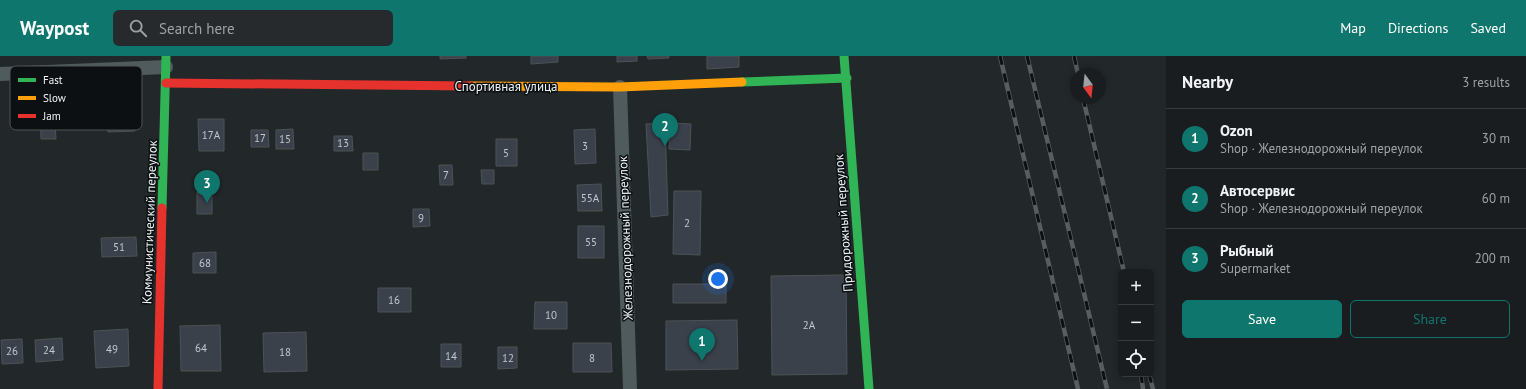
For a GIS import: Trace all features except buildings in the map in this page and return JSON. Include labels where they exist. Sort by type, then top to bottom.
[{"type":"street","name":"Придорожный переулок","points":[[844,56],[847,78],[848,114],[869,389]]},
{"type":"street","points":[[102,66],[166,61]]},
{"type":"street","name":"Коммунистический переулок","points":[[158,389],[166,61]]},
{"type":"street","points":[[0,74],[10,73]]},
{"type":"street","name":"Спортивная улица","points":[[166,84],[620,87],[847,78]]},
{"type":"street","name":"Железнодорожный переулок","points":[[620,87],[630,389]]},
{"type":"railway","points":[[1000,56],[1078,389]]},
{"type":"railway","points":[[1027,56],[1107,389]]},
{"type":"railway","points":[[1074,56],[1077,68]]},
{"type":"railway","points":[[1084,104],[1123,269]]},
{"type":"railway","points":[[1141,377],[1143,389]]},
{"type":"railway","points":[[1150,377],[1153,389]]},
{"type":"traffic: fast","points":[[162,208],[166,56]]},
{"type":"traffic: fast","points":[[844,56],[869,389]]},
{"type":"traffic: fast","points":[[742,82],[847,78]]},
{"type":"traffic: slow","points":[[470,86],[620,87],[742,82]]},
{"type":"traffic: jam","points":[[166,83],[470,86]]},
{"type":"traffic: jam","points":[[158,389],[162,208]]},
{"type":"place","name":"Автосервис","points":[[665,146]]},
{"type":"place","name":"Рыбный","points":[[207,203]]},
{"type":"place","name":"Ozon","points":[[702,361]]}]
